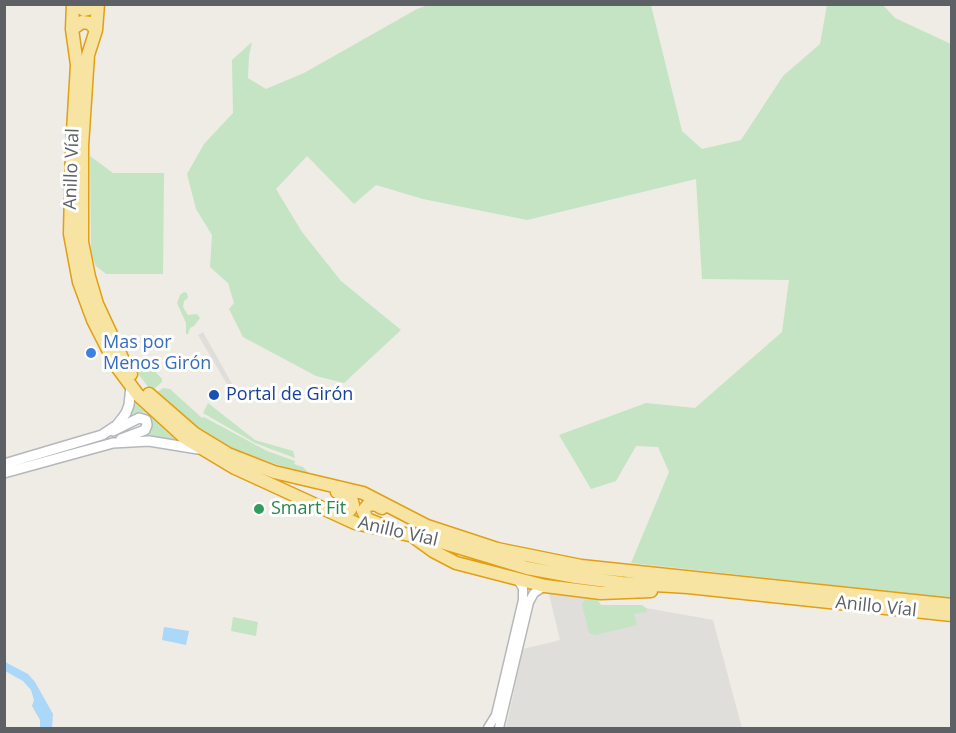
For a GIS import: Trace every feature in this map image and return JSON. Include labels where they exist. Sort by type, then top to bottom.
[{"type":"highway","points":[[74,4],[84,10],[97,4]]},
{"type":"highway","name":"Anillo Víal","points":[[74,4],[72,29],[77,65],[70,234],[79,282],[93,320],[117,368],[131,386],[170,426],[203,450],[355,523],[407,534],[551,573],[622,583],[688,587],[951,615]]},
{"type":"highway","name":"Anillo Víal","points":[[97,4],[96,30],[88,55],[82,146],[81,233],[89,277],[104,321],[133,376],[150,395],[195,434],[228,453],[274,472],[363,493],[427,526],[467,540],[553,561],[951,605]]},
{"type":"highway","points":[[72,29],[78,23],[86,22],[96,30]]},
{"type":"highway","points":[[298,497],[343,512],[348,512],[352,507],[351,498],[305,480]]},
{"type":"highway","points":[[409,516],[372,504],[364,509],[363,513],[367,519],[407,534],[456,563],[545,586],[572,591],[630,593],[688,587]]},
{"type":"main road","points":[[102,435],[117,425],[126,413],[131,386]]},
{"type":"main road","points":[[139,418],[146,420],[145,430],[113,443],[9,468],[102,435],[139,418]]},
{"type":"main road","points":[[113,443],[157,442],[203,450]]},
{"type":"street","points":[[488,729],[496,715],[523,600],[523,588],[517,579]]},
{"type":"street","points":[[499,729],[529,602],[534,593],[545,586]]},
{"type":"shaded area","points":[[203,332],[235,389],[231,391],[198,335]]},
{"type":"shaded area","points":[[548,590],[588,594],[597,608],[641,607],[713,620],[742,728],[506,728],[523,649],[560,640]]},
{"type":"green space","points":[[428,5],[651,5],[682,131],[702,149],[741,140],[783,76],[820,44],[827,5],[883,5],[895,18],[951,44],[951,598],[631,563],[669,472],[658,447],[636,446],[616,481],[591,489],[559,435],[646,403],[695,408],[782,332],[789,280],[702,279],[696,179],[527,220],[423,199],[376,185],[354,204],[307,156],[276,189],[302,232],[341,281],[401,330],[344,383],[316,376],[243,337],[229,309],[234,303],[228,283],[210,267],[212,235],[196,209],[187,174],[204,144],[233,113],[232,60],[252,42],[248,78],[266,89],[304,73]]},
{"type":"green space","points":[[90,156],[113,173],[164,173],[163,274],[106,274],[96,266],[91,255]]},
{"type":"green space","points":[[184,292],[187,293],[188,298],[184,301],[183,307],[188,315],[197,314],[200,318],[190,328],[188,334],[186,334],[186,323],[177,303]]},
{"type":"green space","points":[[151,367],[162,379],[162,382],[154,389],[149,388],[139,375],[139,372]]},
{"type":"green space","points":[[163,388],[170,389],[202,418],[267,451],[295,461],[294,464],[303,467],[313,477],[221,445],[197,430],[156,393]]},
{"type":"green space","points":[[134,397],[183,441],[158,438],[125,439],[151,431],[151,422],[146,413],[139,412],[122,423],[132,411]]},
{"type":"green space","points":[[208,403],[255,440],[293,451],[295,458],[255,443],[203,413]]},
{"type":"green space","points":[[594,595],[601,605],[642,605],[647,612],[634,614],[637,625],[595,635],[589,633],[582,604],[588,596]]},
{"type":"green space","points":[[233,617],[258,622],[256,636],[231,631]]},
{"type":"water","points":[[164,627],[189,631],[186,645],[162,640]]},
{"type":"water","points":[[5,662],[28,674],[35,682],[53,714],[52,728],[40,728],[40,720],[32,706],[34,700],[31,690],[23,681],[5,671]]},
{"type":"place","name":"Mas por Menos Girón","points":[[91,353]]},
{"type":"place","name":"Portal de Girón","points":[[214,395]]},
{"type":"place","name":"Smart Fit","points":[[259,509]]}]
